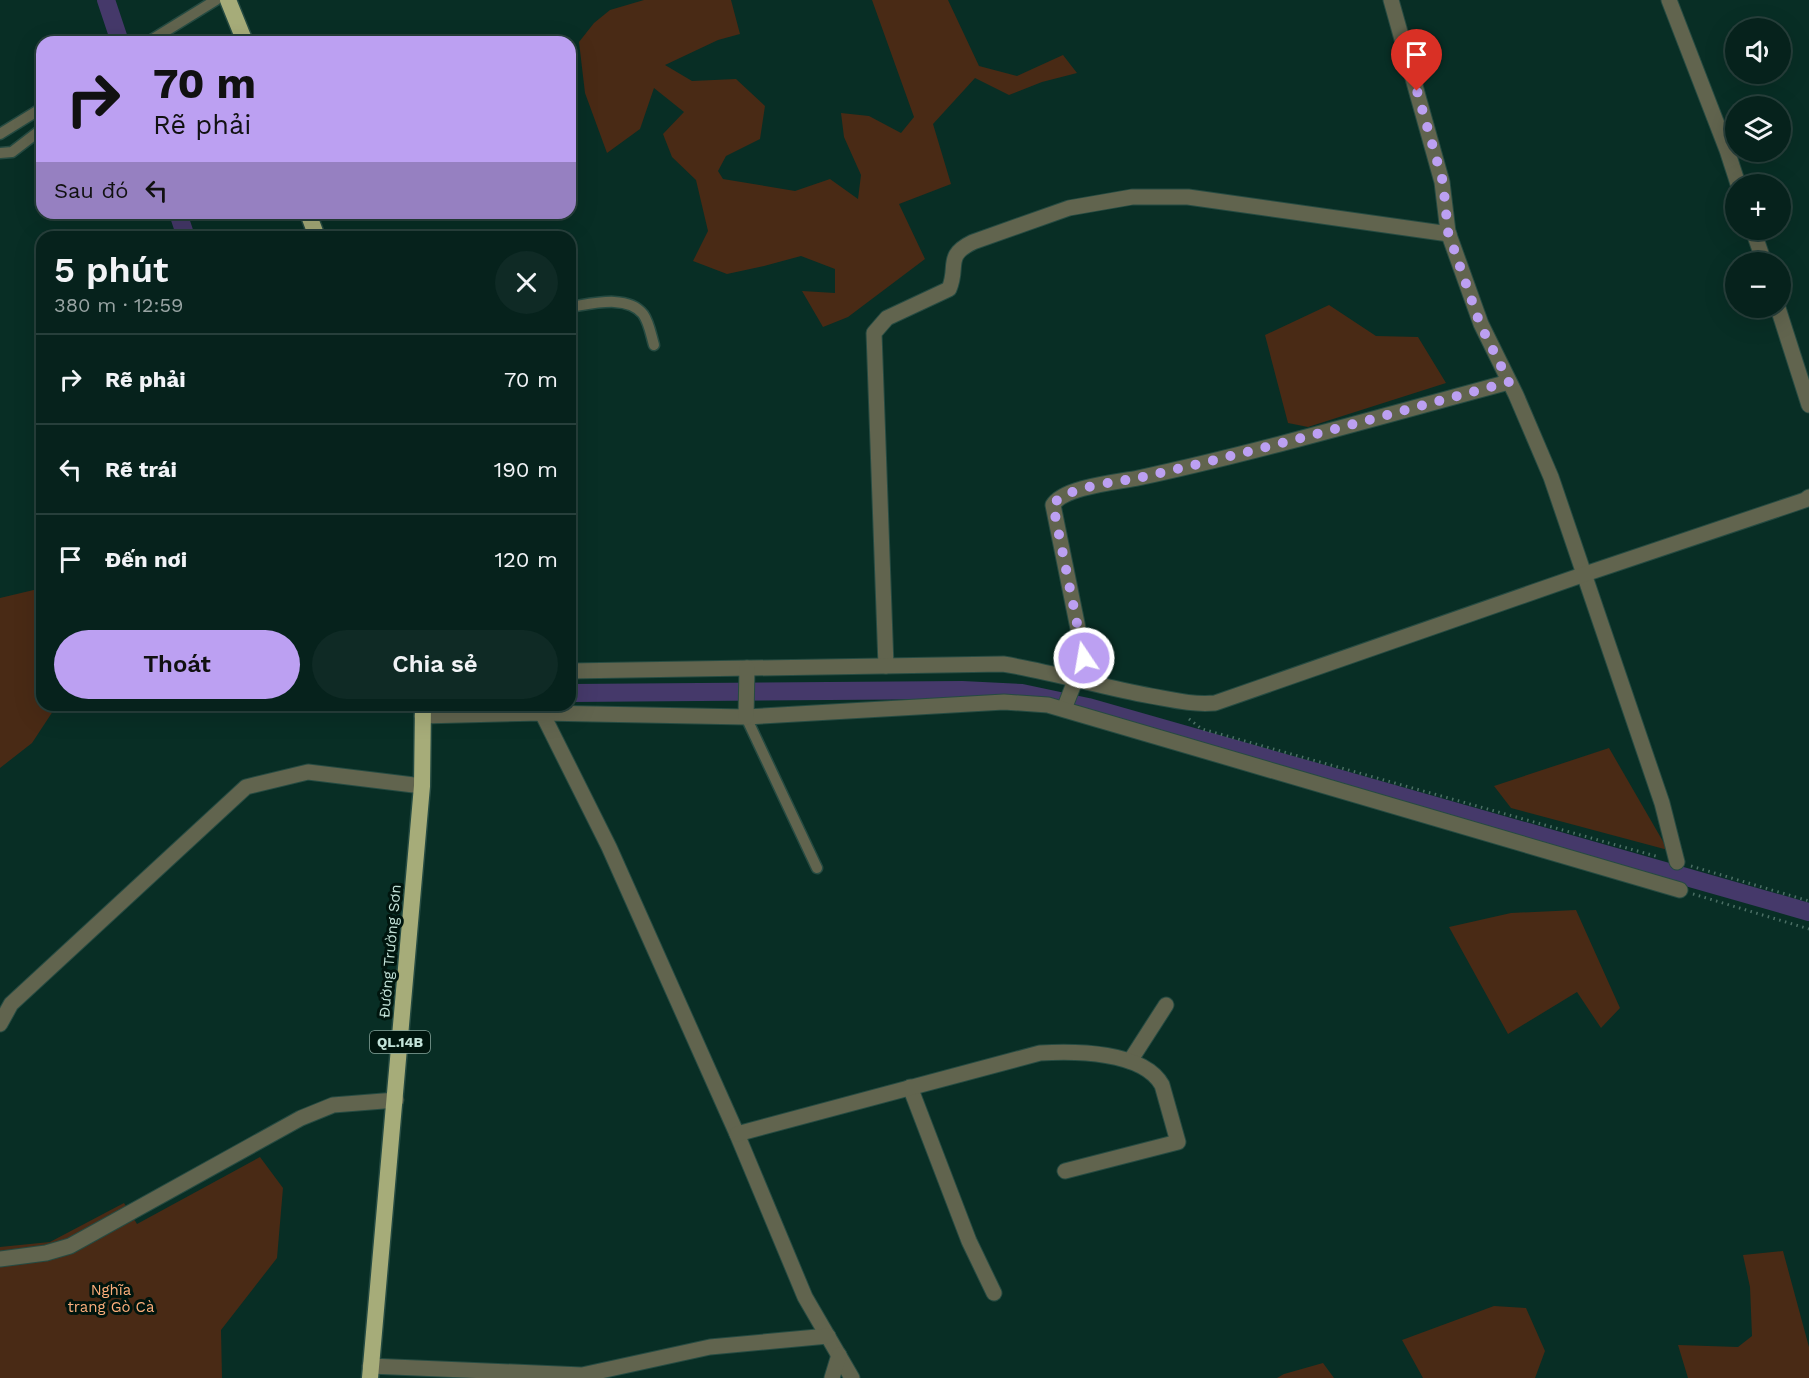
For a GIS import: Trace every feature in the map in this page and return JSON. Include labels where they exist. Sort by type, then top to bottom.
[{"type":"highway","points":[[228,0],[243,36]]},
{"type":"highway","name":"Đường Trường Sơn","points":[[370,1372],[396,1100],[422,786],[422,711]]},
{"type":"street","points":[[1391,0],[1443,182],[1449,234],[1480,324],[1509,382],[1551,477],[1662,803],[1677,862]]},
{"type":"street","points":[[1669,0],[1735,174]]},
{"type":"street","points":[[886,666],[874,333],[887,318],[949,289],[956,253],[960,249],[973,242],[1069,208],[1132,196],[1188,197],[1449,234]]},
{"type":"street","points":[[1781,318],[1809,405]]},
{"type":"street","points":[[1064,709],[1084,658],[1053,505],[1057,499],[1079,490],[1210,462],[1509,382]]},
{"type":"street","points":[[576,671],[1003,664],[1183,702],[1200,705],[1215,703],[1809,497]]},
{"type":"street","points":[[746,717],[747,668]]},
{"type":"street","points":[[462,711],[746,717],[1004,702],[1048,705],[1680,890]]},
{"type":"street","points":[[542,713],[609,847],[806,1298],[852,1378]]},
{"type":"street","points":[[0,1024],[11,1004],[246,787],[308,772],[422,786]]},
{"type":"street","points":[[1130,1061],[1166,1005]]},
{"type":"street","points":[[736,1134],[1040,1053],[1064,1052],[1120,1058],[1158,1077],[1178,1142],[1065,1171]]},
{"type":"street","points":[[910,1087],[969,1241],[994,1293]]},
{"type":"street","points":[[0,1259],[46,1253],[70,1246],[301,1118],[333,1105],[396,1100]]},
{"type":"street","points":[[370,1372],[582,1375],[710,1347],[828,1336]]},
{"type":"street","points":[[832,1378],[839,1355]]},
{"type":"lane","points":[[159,36],[216,0]]},
{"type":"lane","points":[[0,134],[36,112]]},
{"type":"lane","points":[[0,153],[12,152],[36,134]]},
{"type":"lane","points":[[576,307],[620,303],[629,305],[642,313],[654,345]]},
{"type":"lane","points":[[746,717],[817,868]]},
{"type":"path","points":[[1186,717],[1202,729],[1809,901]]},
{"type":"path","points":[[1680,890],[1809,929]]},
{"type":"green space","points":[[644,0],[731,0],[740,34],[718,40],[665,65],[692,81],[736,79],[765,106],[760,139],[726,156],[718,171],[723,179],[795,191],[830,179],[858,199],[861,175],[844,137],[841,113],[869,116],[901,133],[914,117],[872,0],[948,0],[979,66],[1017,76],[1063,55],[1077,73],[1042,82],[1009,95],[975,78],[933,124],[951,184],[899,204],[925,259],[848,317],[823,327],[802,291],[835,293],[835,269],[801,256],[727,274],[693,261],[708,231],[696,180],[672,157],[663,134],[684,112],[654,88],[640,129],[607,153],[585,93],[579,42],[594,23],[610,10]]},
{"type":"green space","points":[[1329,305],[1376,336],[1418,337],[1446,383],[1308,427],[1288,423],[1265,335]]},
{"type":"green space","points":[[36,589],[36,711],[53,711],[32,743],[0,768],[0,598]]},
{"type":"green space","points":[[1609,748],[1668,850],[1511,808],[1494,786]]},
{"type":"green space","points":[[1576,910],[1620,1008],[1601,1028],[1577,992],[1508,1034],[1449,927],[1511,913]]},
{"type":"green space","name":"Nghĩa trang Gò Cà","points":[[260,1157],[283,1188],[277,1258],[221,1330],[222,1378],[0,1378],[0,1247],[50,1242],[124,1203],[137,1224]]},
{"type":"green space","points":[[1783,1251],[1809,1347],[1809,1378],[1688,1378],[1678,1345],[1738,1347],[1752,1336],[1750,1287],[1743,1255]]},
{"type":"green space","points":[[1494,1306],[1526,1308],[1545,1351],[1535,1378],[1423,1378],[1402,1340]]},
{"type":"green space","points":[[1323,1363],[1334,1378],[1277,1378],[1284,1374]]},
{"type":"waterway","points":[[106,0],[118,36]]},
{"type":"waterway","points":[[180,219],[184,231]]},
{"type":"waterway","points":[[576,693],[962,690],[1022,693],[1088,707],[1809,912]]},
{"type":"route","points":[[1084,658],[1053,505],[1057,499],[1079,490],[1210,462],[1509,382],[1480,324],[1448,232],[1443,182],[1417,91]]}]
